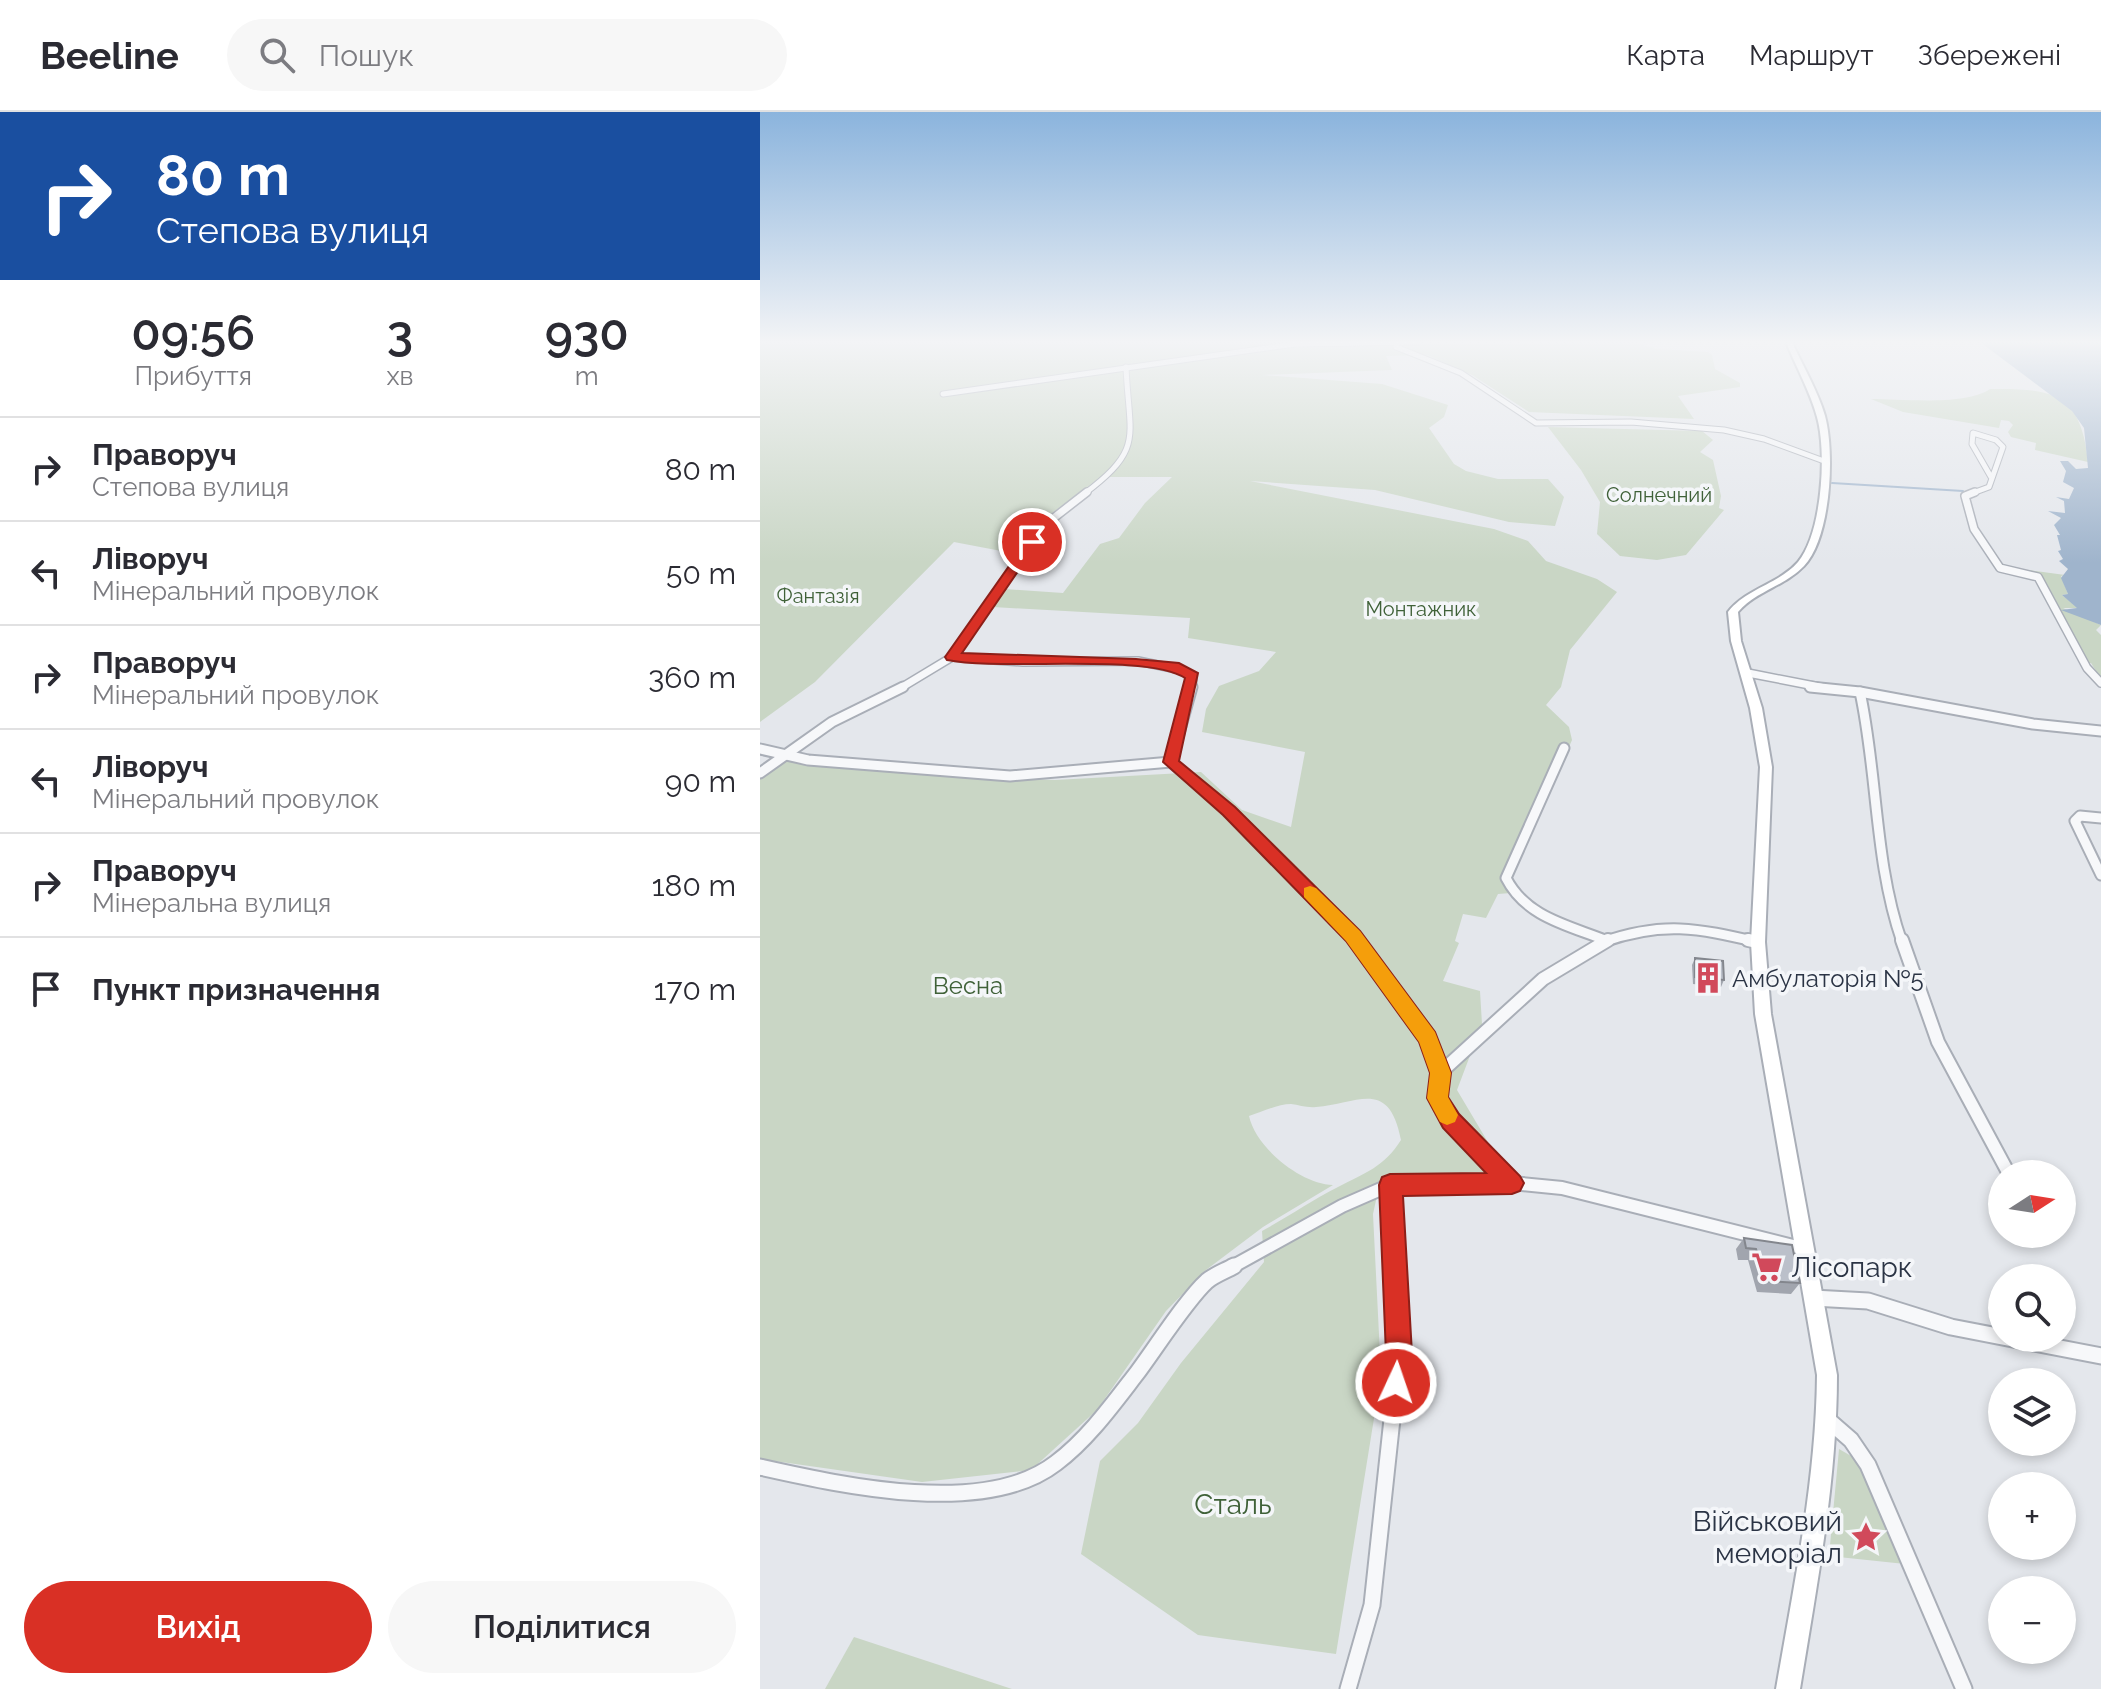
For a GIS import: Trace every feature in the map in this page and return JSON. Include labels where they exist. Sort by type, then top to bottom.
[{"type":"street","points":[[760,773],[832,722],[912,683],[952,657],[1046,524],[1117,469],[1130,448],[1128,416]]},
{"type":"street","points":[[1525,416],[1536,423],[1620,422],[1724,430],[1764,439],[1824,461]]},
{"type":"street","points":[[1788,1689],[1828,1420],[1827,1375],[1763,1014],[1758,942],[1766,767],[1748,673],[1736,641],[1733,612],[1745,599],[1792,572],[1804,561],[1819,516],[1824,461],[1821,416]]},
{"type":"street","points":[[1991,477],[1972,444],[1973,433],[2003,444],[1989,487],[1965,496],[1980,541],[2000,568],[2038,577],[2087,668],[2101,683]]},
{"type":"street","points":[[952,657],[1031,662],[1093,660],[1179,667],[1193,676],[1192,691],[1171,762]]},
{"type":"street","points":[[1748,673],[1812,688],[1860,692],[2033,724],[2101,731]]},
{"type":"street","points":[[1860,692],[1868,729],[1887,899],[1938,1042],[1982,1129],[2003,1160]]},
{"type":"street","points":[[1564,748],[1506,878],[1519,898],[1541,914],[1605,940]]},
{"type":"street","points":[[760,749],[782,756],[1010,776],[1171,762],[1229,811],[1353,936],[1428,1038],[1440,1073],[1437,1098],[1451,1121],[1512,1183]]},
{"type":"street","points":[[2101,818],[2080,816],[2075,821],[2101,875]]},
{"type":"street","points":[[1440,1073],[1548,975],[1605,940],[1668,926],[1758,942]]},
{"type":"street","points":[[760,1467],[822,1481],[915,1494],[973,1491],[1033,1478],[1057,1463],[1100,1421],[1207,1281],[1342,1206],[1390,1185],[1512,1183],[1562,1188],[1803,1249]]},
{"type":"street","points":[[1348,1689],[1372,1605],[1398,1369],[1390,1185]]},
{"type":"street","points":[[1813,1298],[1868,1301],[1951,1327],[2041,1347],[2101,1356]]},
{"type":"street","points":[[1828,1420],[1851,1440],[1868,1465],[1964,1689]]},
{"type":"green space","points":[[760,416],[1444,416],[1429,428],[1454,464],[1466,471],[1498,479],[1548,479],[1564,497],[1555,526],[1509,522],[1375,490],[1250,481],[1494,529],[1528,541],[1546,561],[1597,579],[1617,592],[1570,650],[1561,687],[1546,705],[1569,727],[1572,740],[1513,875],[1511,893],[1498,894],[1486,918],[1463,914],[1455,941],[1459,943],[1443,981],[1480,991],[1482,1024],[1457,1090],[1492,1149],[1483,1182],[1380,1182],[1373,1214],[1381,1375],[1336,1654],[1198,1635],[1081,1554],[1100,1461],[1138,1423],[1181,1363],[1264,1262],[1262,1231],[1373,1168],[1388,1157],[1401,1140],[1389,1108],[1380,1101],[1359,1099],[1313,1107],[1286,1104],[1249,1116],[1261,1140],[1282,1162],[1307,1178],[1333,1185],[1263,1227],[1206,1270],[1166,1311],[1097,1410],[1031,1470],[922,1482],[760,1459],[760,779],[784,760],[908,773],[1055,780],[1201,772],[1242,810],[1291,827],[1305,752],[1202,732],[1206,709],[1219,686],[1259,671],[1276,652],[1188,638],[1190,618],[993,607],[1005,589],[1063,593],[1100,544],[1119,538],[1145,503],[1172,477],[1101,477],[1037,524],[1017,554],[954,542],[815,682],[760,722]]},
{"type":"green space","points":[[1614,416],[1692,416],[1694,419]]},
{"type":"green space","points":[[1925,416],[2076,416],[2088,462],[2035,450],[2036,443],[2011,437],[2008,432],[2013,425],[2009,421],[2001,420],[1999,428]]},
{"type":"green space","name":"Солнечний","points":[[1548,427],[1702,431],[1713,440],[1700,452],[1713,460],[1721,496],[1719,508],[1724,510],[1686,555],[1657,560],[1620,556],[1597,534],[1600,502],[1581,470]]},
{"type":"green space","points":[[2028,570],[2065,575],[2061,576],[2068,594],[2062,595],[2078,608],[2063,608],[2101,625],[2096,630],[2101,635],[2101,679],[2091,663],[2080,663],[2036,578]]},
{"type":"green space","points":[[1839,1449],[1858,1460],[1905,1564],[1829,1556]]},
{"type":"green space","points":[[854,1637],[1012,1689],[825,1689]]},
{"type":"water","points":[[2075,416],[2101,416],[2101,625],[2061,610],[2077,608],[2062,595],[2068,594],[2061,578],[2068,569],[2059,561],[2063,559],[2058,551],[2061,550],[2057,535],[2060,535],[2054,525],[2061,518],[2048,511],[2065,513],[2064,501],[2056,497],[2069,499],[2074,488],[2063,482],[2066,471],[2060,461],[2068,461],[2076,469],[2088,468],[2084,428]]},
{"type":"building","points":[[1695,958],[1723,961],[1724,980],[1695,977]]},
{"type":"building","points":[[1744,1238],[1792,1245],[1800,1283],[1765,1281],[1756,1249],[1746,1248]]},
{"type":"waterway","points":[[1832,483],[1963,491]]},
{"type":"slow traffic","points":[[1310,892],[1353,936],[1428,1038],[1440,1073],[1437,1098],[1447,1115]]},
{"type":"place","name":"Амбулаторія №5","points":[[1708,978]]},
{"type":"place","name":"Лісопарк","points":[[1767,1267]]},
{"type":"place","name":"Військовий меморіал","points":[[1866,1537]]},
{"type":"route","points":[[1032,542],[987,611],[952,657],[1031,662],[1093,660],[1136,663],[1179,667],[1193,676],[1192,691],[1171,762],[1229,811],[1353,936],[1428,1038],[1440,1073],[1437,1098],[1451,1121],[1475,1149],[1496,1165],[1512,1183],[1390,1185],[1399,1354],[1396,1383]]},
{"type":"park label","name":"Фантазія","points":[[818,596]]},
{"type":"park label","name":"Монтажник","points":[[1421,609]]},
{"type":"park label","name":"Весна","points":[[968,985]]},
{"type":"park label","name":"Сталь","points":[[1233,1504]]}]
